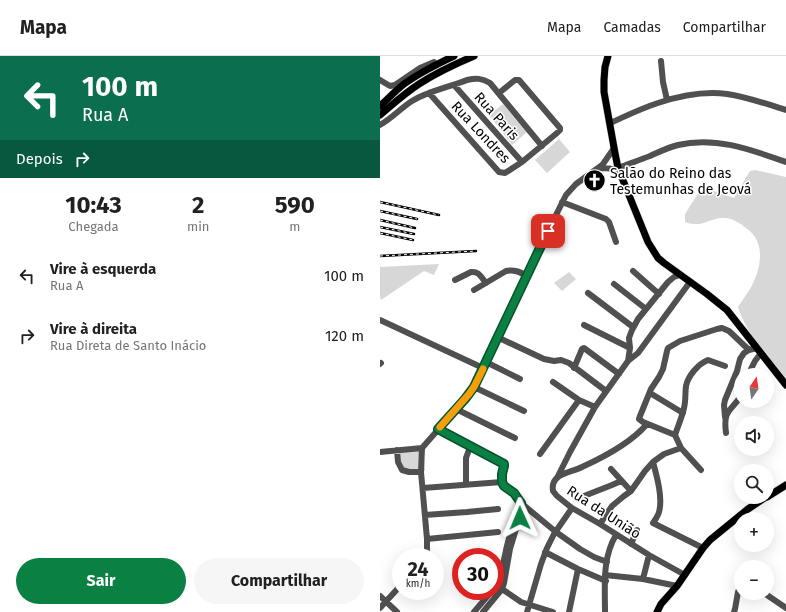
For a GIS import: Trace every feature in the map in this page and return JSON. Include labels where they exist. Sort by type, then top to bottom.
[{"type":"main road","points":[[380,106],[414,77],[454,56]]},
{"type":"main road","points":[[380,115],[399,99],[437,73],[474,56]]},
{"type":"main road","points":[[608,56],[605,67],[604,92],[614,147],[619,170],[648,242],[658,258],[668,267],[717,301],[727,310],[786,385]]},
{"type":"main road","points":[[774,493],[786,485]]},
{"type":"main road","points":[[657,612],[661,604],[677,586],[710,540],[756,504]]},
{"type":"street","points":[[661,61],[663,82],[667,100]]},
{"type":"street","points":[[380,80],[390,86],[395,85],[420,68],[434,62]]},
{"type":"street","points":[[380,125],[412,101],[467,80],[480,79],[490,83],[542,146]]},
{"type":"street","name":"Rua Londres","points":[[430,94],[498,172],[505,173],[542,146],[560,130],[560,126],[519,80],[515,80],[499,93]]},
{"type":"street","name":"Rua Paris","points":[[454,85],[522,162]]},
{"type":"street","points":[[610,123],[657,103],[702,93],[726,94],[762,102],[786,110]]},
{"type":"street","points":[[598,168],[619,170],[678,144],[695,142],[710,142],[738,146],[786,162]]},
{"type":"street","points":[[427,548],[422,448],[474,387],[562,202],[576,184],[598,168],[607,159],[614,147]]},
{"type":"street","points":[[562,202],[606,219],[609,222],[616,242]]},
{"type":"street","points":[[668,267],[668,282]]},
{"type":"street","points":[[474,290],[503,272],[509,270],[517,271],[527,276]]},
{"type":"street","points":[[633,271],[659,294]]},
{"type":"street","points":[[455,280],[474,272],[479,274],[486,283]]},
{"type":"street","points":[[628,361],[630,334],[633,327],[668,282],[674,277],[680,275]]},
{"type":"street","points":[[557,478],[595,407],[628,361],[638,352],[690,282]]},
{"type":"street","points":[[614,284],[646,309]]},
{"type":"street","points":[[588,293],[633,327]]},
{"type":"street","points":[[380,320],[520,379]]},
{"type":"street","points":[[584,325],[630,348]]},
{"type":"street","points":[[701,470],[681,448],[675,435],[647,424],[639,419],[650,393],[663,369],[668,348],[680,341],[722,328],[729,331],[749,350]]},
{"type":"street","points":[[497,337],[540,358],[550,361],[565,361],[606,392]]},
{"type":"street","points":[[574,368],[582,349],[584,348],[619,374]]},
{"type":"street","points":[[726,433],[724,405],[737,372],[740,359],[744,353],[749,350],[759,351],[752,368]]},
{"type":"street","points":[[675,435],[683,413],[687,382],[697,367],[708,360],[725,366]]},
{"type":"street","points":[[553,382],[579,400],[595,407]]},
{"type":"street","points":[[474,387],[524,412]]},
{"type":"street","points":[[650,393],[683,413]]},
{"type":"street","points":[[540,454],[579,400]]},
{"type":"street","points":[[725,417],[734,404]]},
{"type":"street","points":[[456,409],[515,438]]},
{"type":"street","name":"Rua da União","points":[[647,424],[616,448],[589,464],[563,474],[557,478],[553,484],[552,491],[572,508],[685,575]]},
{"type":"street","points":[[438,429],[500,462],[504,466],[502,474],[502,482],[504,486],[514,493],[521,503],[556,532],[580,549],[607,562]]},
{"type":"street","points":[[466,484],[466,458],[470,447]]},
{"type":"street","points":[[380,452],[422,448]]},
{"type":"street","points":[[600,524],[612,506],[631,491],[653,462],[664,454],[681,448]]},
{"type":"street","points":[[397,450],[399,467],[402,470],[409,472],[422,472]]},
{"type":"street","points":[[653,462],[658,480],[660,496],[660,509],[653,523],[703,548]]},
{"type":"street","points":[[612,469],[631,491]]},
{"type":"street","points":[[584,496],[621,481]]},
{"type":"street","points":[[423,488],[502,482]]},
{"type":"street","points":[[504,558],[514,520],[521,503]]},
{"type":"street","points":[[426,515],[498,508]]},
{"type":"street","points":[[527,612],[545,552],[572,508]]},
{"type":"street","points":[[504,583],[510,549],[520,516],[518,512]]},
{"type":"street","points":[[631,544],[637,530]]},
{"type":"street","points":[[427,539],[498,532]]},
{"type":"street","points":[[605,612],[605,578],[607,562],[609,548],[616,534]]},
{"type":"street","points":[[545,552],[578,569],[605,578],[643,579],[677,586]]},
{"type":"street","points":[[643,579],[649,555]]},
{"type":"street","points":[[569,612],[578,569]]},
{"type":"street","points":[[504,590],[521,602],[553,612]]},
{"type":"street","points":[[380,608],[392,595]]},
{"type":"street","points":[[380,596],[397,612]]},
{"type":"street","points":[[474,612],[484,600]]},
{"type":"street","points":[[483,612],[493,600]]},
{"type":"street","points":[[734,612],[737,600]]},
{"type":"street","points":[[774,600],[786,608]]},
{"type":"shaded area","points":[[503,104],[527,132],[512,145],[489,115]]},
{"type":"shaded area","points":[[559,139],[570,152],[547,173],[535,160]]},
{"type":"shaded area","points":[[755,170],[786,177],[786,380],[752,337],[738,307],[754,281],[759,265],[759,248],[753,234],[744,226],[727,218],[720,218],[698,224],[685,222],[685,214],[699,192],[711,190],[734,198],[750,171]]},
{"type":"shaded area","points":[[439,264],[434,275],[424,271],[381,300],[380,267]]},
{"type":"shaded area","points":[[569,272],[576,279],[562,291],[554,283]]},
{"type":"shaded area","points":[[423,449],[425,471],[409,471],[402,469],[398,450]]},
{"type":"railway","points":[[380,202],[439,215]]},
{"type":"railway","points":[[380,211],[417,219]]},
{"type":"railway","points":[[380,220],[415,228]]},
{"type":"railway","points":[[380,227],[414,234]]},
{"type":"railway","points":[[380,233],[413,240]]},
{"type":"railway","points":[[380,256],[476,251]]},
{"type":"slow traffic","points":[[440,427],[469,394],[483,369]]},
{"type":"place","name":"Salão do Reino das Testemunhas de Jeová","points":[[595,181]]},
{"type":"route","points":[[520,518],[520,514],[518,512],[521,503],[514,493],[504,486],[502,482],[504,464],[438,429],[474,387],[548,231]]}]
